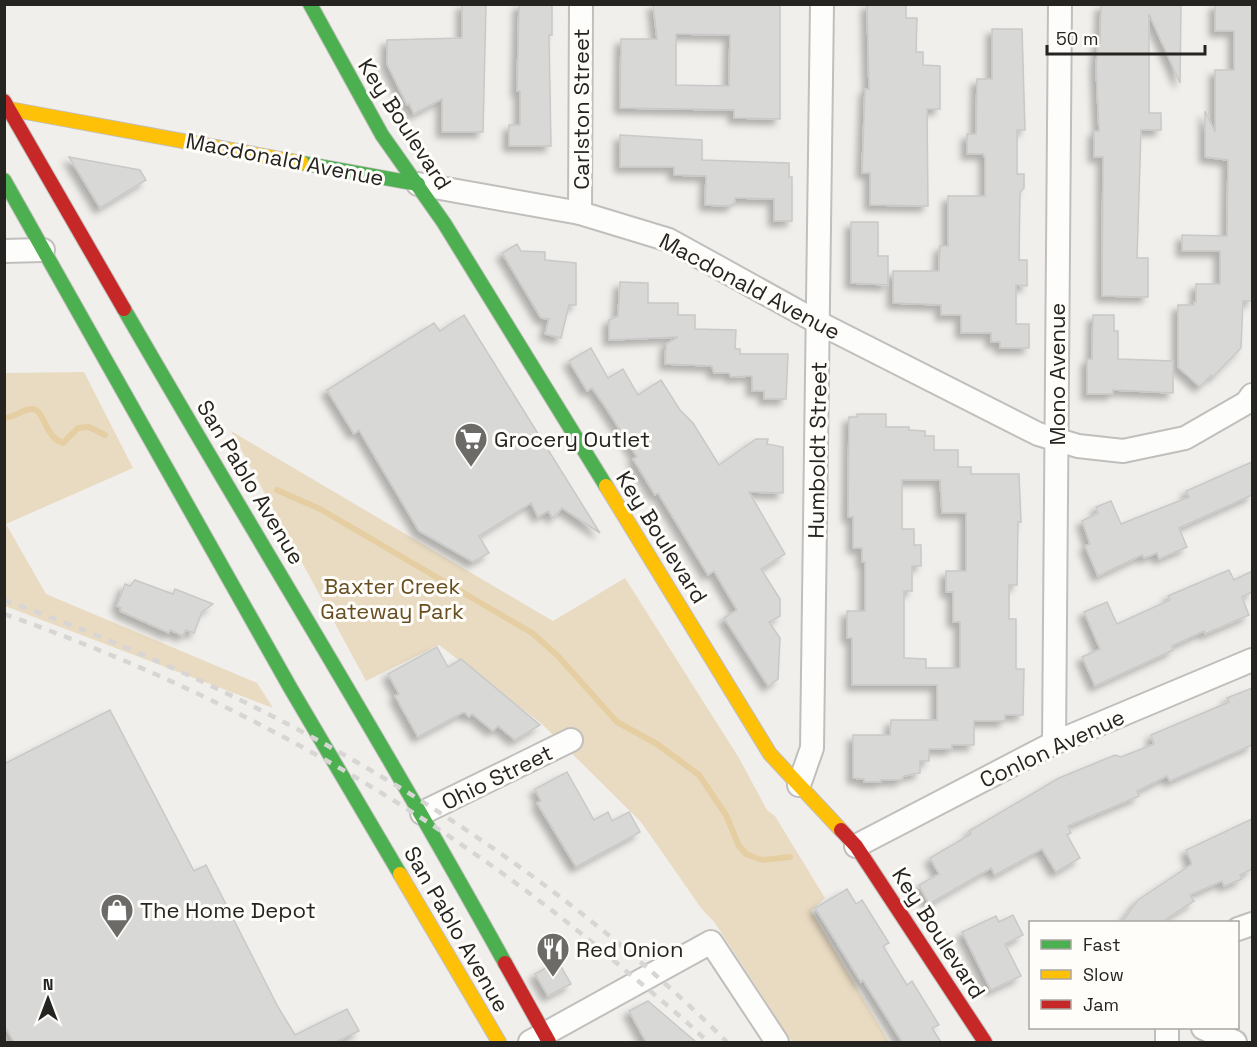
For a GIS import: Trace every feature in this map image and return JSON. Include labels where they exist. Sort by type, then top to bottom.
[{"type":"main road","name":"Key Boulevard","points":[[310,4],[382,135],[417,184],[770,754],[856,846],[985,1042]]},
{"type":"main road","name":"Macdonald Avenue","points":[[6,106],[417,184]]},
{"type":"main road","name":"San Pablo Avenue","points":[[6,106],[223,481],[298,602],[422,813],[541,1040]]},
{"type":"main road","name":"San Pablo Avenue","points":[[4,180],[291,689],[499,1042]]},
{"type":"street","name":"Carlston Street","points":[[580,213],[581,4]]},
{"type":"street","name":"Humboldt Street","points":[[800,785],[812,748],[822,4]]},
{"type":"street","name":"Mono Avenue","points":[[1054,743],[1060,4]]},
{"type":"street","name":"Macdonald Avenue","points":[[417,184],[580,213],[669,240],[819,322],[1038,434],[1057,441],[1123,451],[1185,438],[1246,403],[1252,395]]},
{"type":"street","points":[[4,252],[43,250]]},
{"type":"street","name":"Conlon Avenue","points":[[856,846],[1054,743],[1252,660]]},
{"type":"street","name":"Ohio Street","points":[[422,813],[571,740]]},
{"type":"street","points":[[541,1040],[711,942],[777,1042]]},
{"type":"street","points":[[1205,1029],[1235,1042]]},
{"type":"green space","points":[[84,372],[133,468],[6,524],[46,594],[257,683],[273,708],[5,606],[5,373]]},
{"type":"green space","name":"Baxter Creek Gateway Park","points":[[231,431],[553,621],[625,578],[739,758],[767,810],[775,816],[825,898],[811,911],[889,1042],[792,1042],[715,923],[701,908],[641,822],[542,724],[439,645],[366,681]]},
{"type":"building","points":[[462,4],[486,4],[483,132],[442,132],[442,99],[414,114],[409,104],[407,105],[387,64],[387,40],[462,38]]},
{"type":"building","points":[[519,4],[552,4],[552,35],[549,35],[551,146],[509,146],[509,125],[520,125],[520,91],[517,91]]},
{"type":"building","points":[[653,4],[780,4],[780,119],[734,118],[734,110],[620,108],[621,39],[657,39]],"holes":[[[676,34],[730,35],[729,86],[676,85]]]},
{"type":"building","points":[[867,4],[906,4],[906,18],[917,18],[916,52],[923,52],[923,65],[940,66],[940,109],[927,109],[928,206],[870,205],[870,173],[862,173],[865,89],[869,89]]},
{"type":"building","points":[[1181,4],[1180,83],[1149,14],[1149,113],[1161,113],[1161,130],[1141,130],[1137,258],[1148,258],[1148,297],[1102,296],[1103,157],[1094,157],[1094,131],[1099,131],[1096,67],[1098,43],[1100,43],[1101,5]]},
{"type":"building","points":[[1215,4],[1252,4],[1252,301],[1243,301],[1241,348],[1200,387],[1178,367],[1178,305],[1194,305],[1196,284],[1220,284],[1220,251],[1182,251],[1182,235],[1227,236],[1228,160],[1205,157],[1205,111],[1215,132],[1215,70],[1234,70],[1234,31],[1215,31]]},
{"type":"building","points":[[992,29],[1022,29],[1025,130],[1017,130],[1017,174],[1024,174],[1024,188],[1020,192],[1019,260],[1027,260],[1027,286],[1016,285],[1016,324],[1029,324],[1029,348],[1000,348],[1000,342],[991,342],[991,333],[961,333],[961,315],[941,315],[941,305],[893,303],[893,271],[939,271],[940,246],[948,246],[948,196],[985,196],[985,158],[983,154],[967,154],[967,134],[976,134],[977,79],[992,79]]},
{"type":"building","points":[[620,135],[702,140],[702,160],[789,163],[789,177],[792,177],[792,221],[774,221],[774,199],[735,198],[734,204],[729,206],[705,205],[706,176],[674,175],[674,167],[620,167]]},
{"type":"building","points":[[69,157],[140,170],[146,180],[100,208]]},
{"type":"building","points":[[851,222],[878,222],[878,256],[888,256],[888,285],[851,283]]},
{"type":"building","points":[[517,244],[521,251],[545,252],[545,260],[576,263],[576,305],[569,305],[561,338],[545,334],[549,319],[541,318],[502,253]]},
{"type":"building","points":[[620,282],[648,283],[648,303],[678,303],[678,315],[695,315],[695,329],[736,330],[735,349],[740,349],[740,354],[788,354],[786,399],[764,399],[764,391],[752,391],[752,376],[731,377],[729,373],[714,373],[712,366],[665,364],[666,344],[678,337],[609,340],[609,320],[618,316]]},
{"type":"building","name":"Grocery Outlet","points":[[464,315],[600,533],[562,508],[553,518],[548,511],[538,517],[531,503],[479,536],[489,553],[473,562],[419,531],[359,430],[354,434],[327,390],[434,323],[440,331]]},
{"type":"building","points":[[1093,315],[1114,315],[1114,331],[1118,331],[1118,359],[1173,361],[1173,393],[1113,390],[1113,394],[1087,394],[1087,359],[1092,359]]},
{"type":"building","points":[[591,348],[608,378],[623,369],[638,395],[661,380],[680,410],[693,423],[719,465],[756,439],[768,439],[767,444],[783,447],[783,493],[749,492],[785,554],[761,569],[780,599],[780,616],[769,622],[780,638],[778,679],[768,686],[724,618],[737,610],[714,571],[708,575],[658,493],[655,495],[633,459],[637,457],[606,408],[592,388],[587,391],[569,361]]},
{"type":"building","points":[[857,414],[886,414],[886,427],[909,427],[909,430],[925,431],[925,436],[934,436],[934,450],[958,450],[958,467],[971,467],[971,474],[1019,474],[1021,522],[1018,522],[1017,585],[1009,585],[1009,619],[1016,619],[1016,669],[1024,669],[1023,715],[1005,715],[1005,721],[974,721],[974,745],[952,745],[952,749],[929,749],[929,761],[920,761],[920,773],[904,776],[901,780],[881,780],[881,782],[864,782],[864,779],[853,778],[853,735],[890,735],[891,720],[937,720],[937,685],[852,685],[852,638],[847,638],[847,611],[865,611],[865,562],[862,562],[862,548],[853,548],[853,517],[848,517],[849,417],[857,417]],"holes":[[[902,480],[940,480],[942,513],[966,513],[966,571],[946,571],[946,592],[953,592],[953,622],[960,622],[960,668],[926,668],[926,659],[904,658],[904,591],[912,591],[912,566],[921,566],[921,545],[914,545],[914,529],[902,529]]]},
{"type":"building","points":[[1252,462],[1252,495],[1179,528],[1187,547],[1159,559],[1157,553],[1144,558],[1142,555],[1098,576],[1085,546],[1090,544],[1082,521],[1098,513],[1096,507],[1111,501],[1121,524],[1189,497],[1186,491]]},
{"type":"building","points":[[1229,570],[1234,580],[1252,571],[1252,592],[1242,597],[1249,615],[1205,634],[1204,631],[1172,646],[1173,650],[1095,686],[1082,657],[1100,649],[1084,612],[1107,602],[1117,624],[1170,600],[1168,596]]},
{"type":"building","points":[[135,580],[173,594],[175,589],[213,604],[202,612],[194,633],[186,630],[183,636],[170,630],[169,633],[120,611],[121,608],[117,606],[125,584],[130,586]]},
{"type":"building","points":[[437,647],[448,667],[461,659],[540,725],[515,740],[498,726],[493,731],[472,714],[469,717],[464,712],[418,737],[395,696],[399,694],[388,674]]},
{"type":"building","points":[[1252,688],[1252,745],[1170,781],[1167,776],[1137,791],[1139,796],[1068,826],[1071,833],[1067,835],[1080,858],[1056,872],[1042,849],[995,875],[991,868],[929,904],[919,885],[939,874],[930,858],[971,834],[969,831],[1059,778],[1115,755],[1121,757],[1154,744],[1151,735],[1229,702],[1227,698]]},
{"type":"building","name":"The Home Depot","points":[[110,710],[194,871],[206,865],[278,1007],[295,1035],[347,1009],[359,1031],[336,1042],[14,1042],[4,1025],[4,764]]},
{"type":"building","points":[[567,772],[594,820],[608,812],[612,821],[629,812],[640,832],[576,867],[537,803],[541,801],[535,789]]},
{"type":"building","points":[[1252,819],[1252,869],[1240,875],[1242,879],[1224,886],[1222,881],[1190,895],[1194,901],[1164,921],[1123,921],[1138,900],[1192,864],[1186,850]]},
{"type":"building","points":[[847,889],[856,904],[862,900],[889,943],[883,946],[907,985],[912,981],[939,1025],[932,1028],[941,1042],[902,1042],[815,908]]},
{"type":"building","points":[[1013,915],[1023,935],[1005,944],[1021,976],[991,990],[962,932],[996,916],[999,922]]},
{"type":"building","points":[[558,961],[571,984],[548,996],[535,974]]},
{"type":"building","points":[[648,1001],[696,1042],[646,1042],[629,1011]]},
{"type":"waterway","points":[[4,418],[29,409],[36,410],[52,435],[63,443],[78,428],[89,427],[105,435]]},
{"type":"waterway","points":[[277,490],[320,509],[532,633],[557,655],[617,722],[657,744],[699,775],[726,815],[739,846],[746,854],[762,860],[790,857]]},
{"type":"railway","points":[[4,600],[103,638],[201,681],[297,729],[390,782],[480,839],[567,902],[649,969],[727,1042]]},
{"type":"railway","points":[[4,614],[171,681],[253,721],[409,810],[484,860],[556,914],[708,1042]]},
{"type":"traffic: fast","points":[[310,4],[382,135],[444,223],[606,486]]},
{"type":"traffic: fast","points":[[302,163],[418,184]]},
{"type":"traffic: fast","points":[[4,180],[291,689],[400,874]]},
{"type":"traffic: fast","points":[[124,309],[412,798],[505,963]]},
{"type":"traffic: slow","points":[[4,108],[302,163]]},
{"type":"traffic: slow","points":[[606,486],[770,754],[841,830]]},
{"type":"traffic: slow","points":[[400,874],[499,1042]]},
{"type":"traffic: jam","points":[[4,101],[124,309]]},
{"type":"traffic: jam","points":[[841,830],[856,846],[985,1042]]},
{"type":"traffic: jam","points":[[505,963],[549,1042]]},
{"type":"place","name":"Grocery Outlet","points":[[471,468]]},
{"type":"place","name":"The Home Depot","points":[[117,939]]},
{"type":"place","name":"Red Onion","points":[[553,978]]}]
